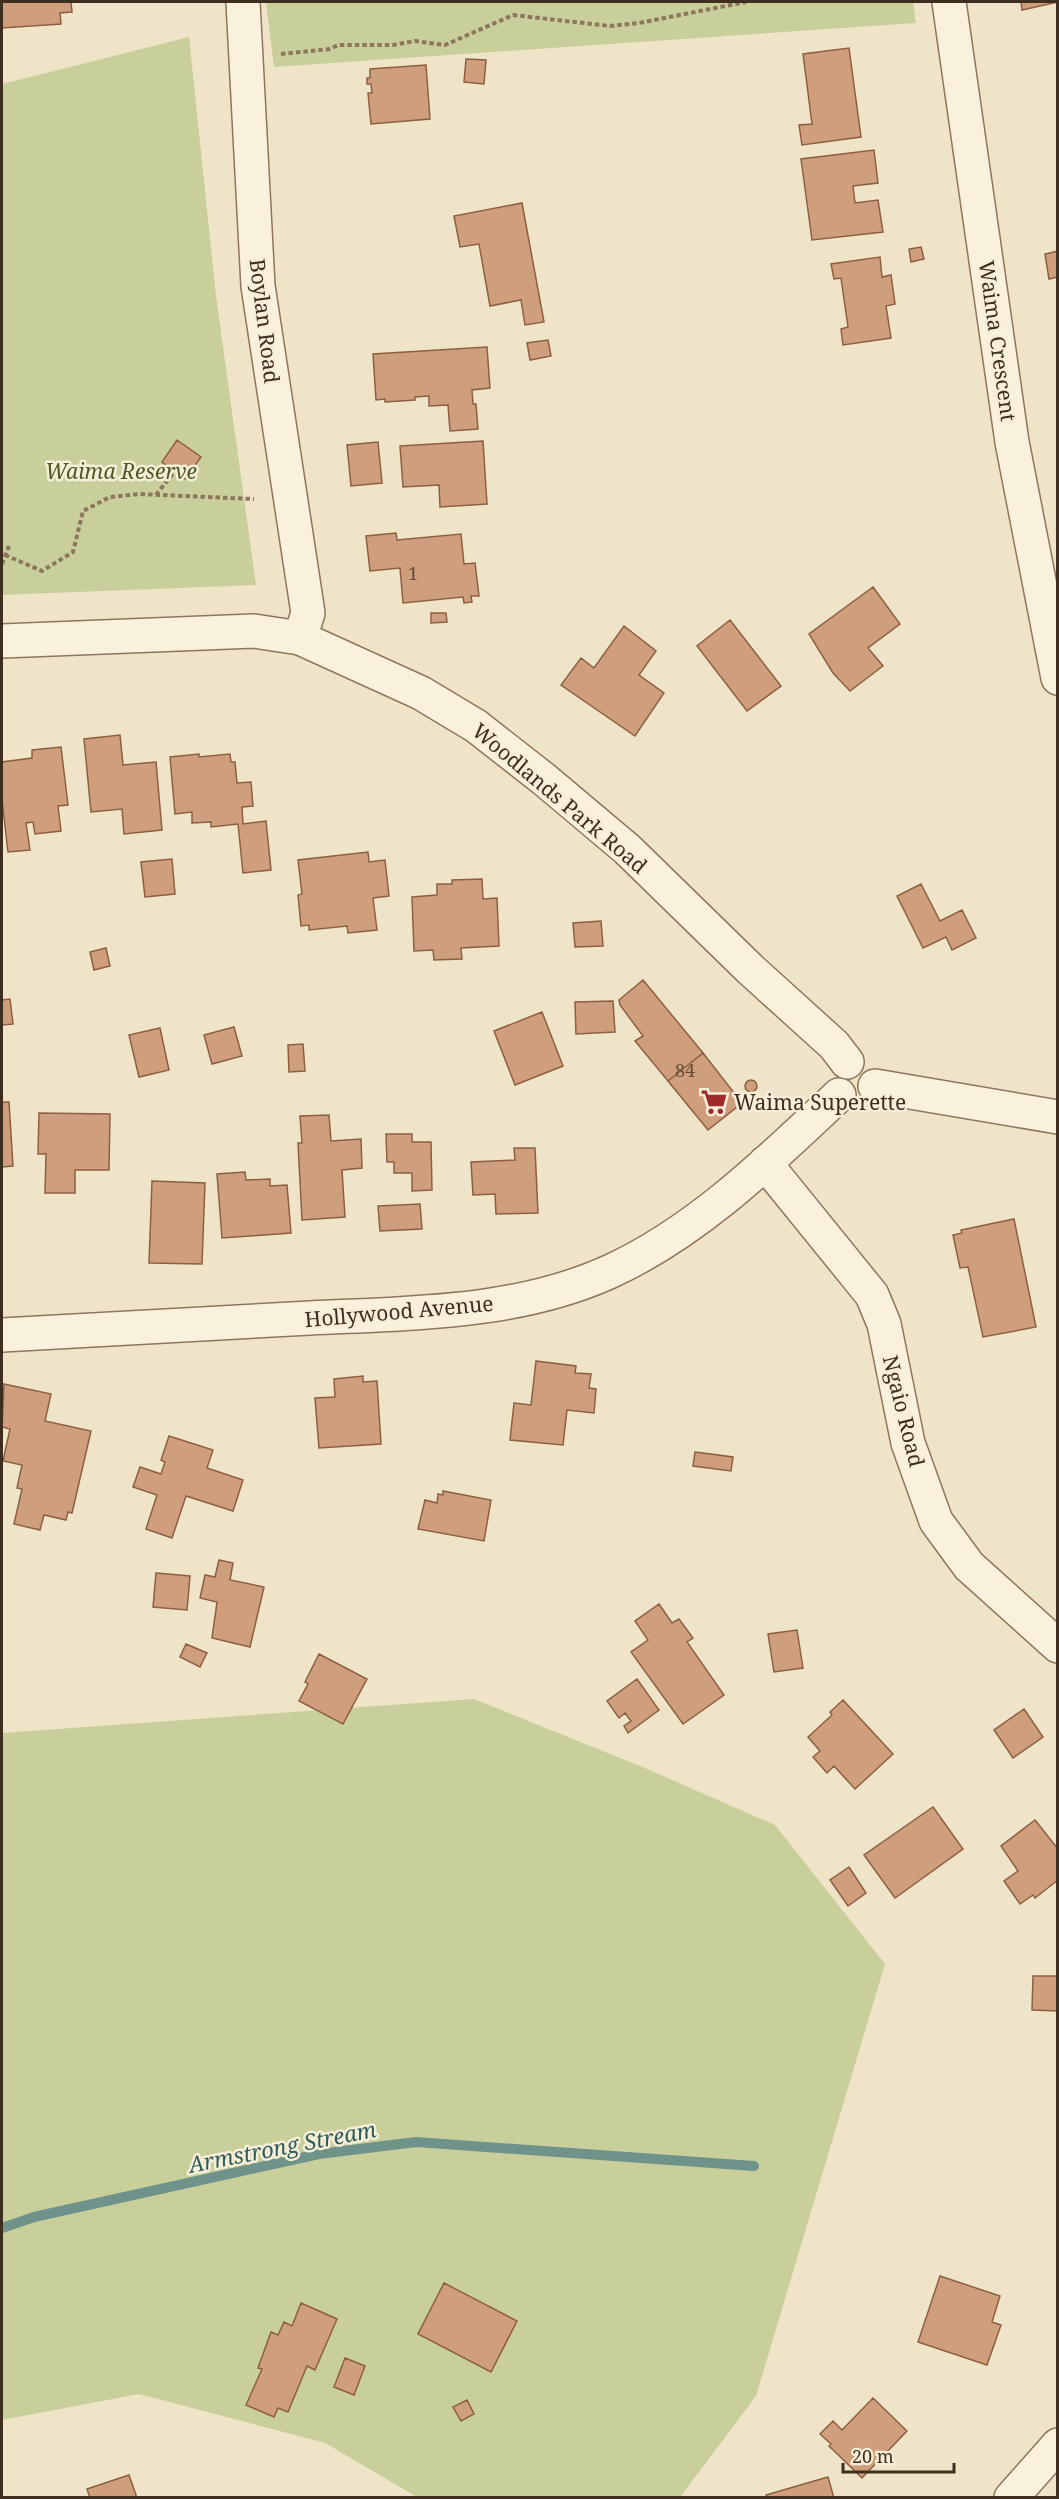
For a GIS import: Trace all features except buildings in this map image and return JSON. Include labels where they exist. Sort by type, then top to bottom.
[{"type":"street","name":"Boylan Road","points":[[243,2],[248,57],[258,285],[308,613],[300,638]]},
{"type":"street","name":"Waima Crescent","points":[[949,2],[1012,441],[1058,678]]},
{"type":"street","name":"Woodlands Park Road","points":[[2,641],[254,631],[300,638],[421,693],[476,726],[627,849],[750,969],[826,1037],[847,1062]]},
{"type":"street","points":[[860,1061],[871,1068],[876,1080],[868,1097],[856,1102],[850,1102],[839,1095],[834,1077],[847,1062],[860,1061]]},
{"type":"street","points":[[875,1086],[1058,1117]]},
{"type":"street","name":"Hollywood Avenue","points":[[2,1335],[449,1311],[534,1298],[609,1272],[674,1236],[765,1163],[839,1095]]},
{"type":"street","name":"Ngaio Road","points":[[765,1163],[872,1294],[884,1324],[908,1443],[936,1521],[969,1566],[1058,1646]]},
{"type":"street","points":[[1011,2498],[1058,2445]]},
{"type":"path","points":[[248,57],[330,49],[338,45],[393,45],[415,41],[446,45],[513,15],[610,26],[639,23],[746,2]]},
{"type":"path","points":[[156,495],[175,471]]},
{"type":"path","points":[[5,555],[42,571],[73,552],[83,511],[110,497],[156,495],[260,500],[290,497]]},
{"type":"path","points":[[2,564],[9,546]]},
{"type":"green space","points":[[266,2],[913,2],[916,23],[274,67]]},
{"type":"green space","name":"Waima Reserve","points":[[189,37],[216,296],[256,585],[2,595],[2,84]]},
{"type":"green space","points":[[474,1699],[645,1768],[775,1825],[885,1964],[756,2396],[680,2497],[417,2497],[325,2443],[139,2394],[2,2420],[2,1733]]},
{"type":"waterway","name":"Armstrong Stream","points":[[2,2228],[34,2217],[319,2154],[416,2142],[754,2166]]},
{"type":"place","name":"Waima Superette","points":[[714,1102]]}]
